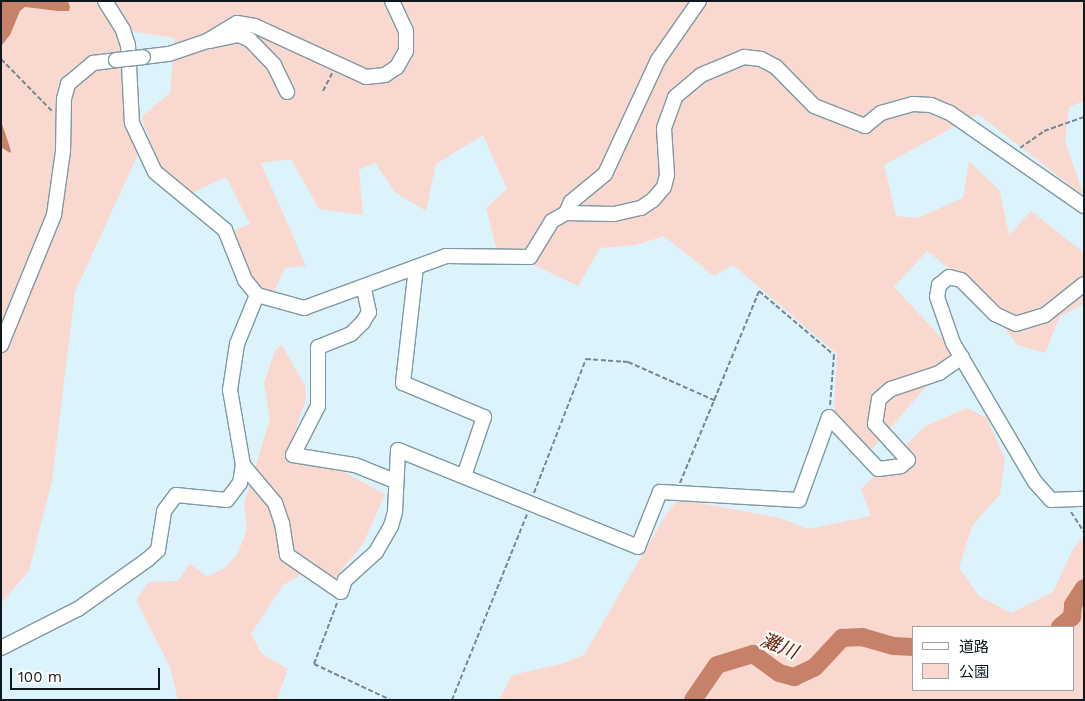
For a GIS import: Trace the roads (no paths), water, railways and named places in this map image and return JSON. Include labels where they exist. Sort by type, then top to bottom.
[{"type":"street","points":[[105,1],[123,30],[128,45],[132,123],[145,156],[154,172],[224,230],[245,280],[257,295],[304,308],[364,289],[446,256],[530,257],[552,221],[566,213],[614,214],[641,208],[653,200],[664,187],[667,175],[664,128],[675,97],[701,74],[744,56],[761,59],[776,67],[814,106],[847,121],[865,126],[881,113],[897,107],[931,105],[950,113],[1084,206]]},
{"type":"street","points":[[206,41],[237,23],[255,26],[366,77],[385,76],[397,67],[406,51],[406,31],[392,1]]},
{"type":"street","points":[[566,213],[571,202],[606,174],[658,60],[699,1]]},
{"type":"street","points":[[1,345],[54,215],[64,151],[64,99],[68,84],[93,63],[169,54],[206,41],[239,35],[250,40],[274,65],[287,92]]},
{"type":"street","points":[[416,267],[403,383],[484,417],[464,476]]},
{"type":"street","points":[[1084,284],[1045,314],[1016,324],[995,314],[961,280],[949,277],[939,285],[937,297],[954,344],[1035,482],[1051,500],[1084,500]]},
{"type":"street","points":[[364,289],[369,312],[363,322],[351,334],[318,347],[318,406],[293,455],[355,465],[395,481]]},
{"type":"street","points":[[1,648],[78,609],[147,560],[158,550],[164,512],[176,495],[227,500],[240,483],[243,465],[230,390],[237,344],[257,295]]},
{"type":"street","points":[[243,465],[275,503],[282,523],[287,555],[341,592],[345,580],[376,552],[391,526],[395,512],[398,450],[638,547],[660,492],[799,500],[829,417],[878,469],[901,466],[908,460],[876,424],[879,400],[891,389],[938,373],[962,357]]},
{"type":"waterway","name":"灘川","points":[[1061,626],[1072,617],[1073,605],[1084,588]]},
{"type":"waterway","name":"灘川","points":[[693,700],[717,665],[753,654],[779,673],[794,677],[815,667],[842,638],[862,637],[893,646],[912,647]]}]
